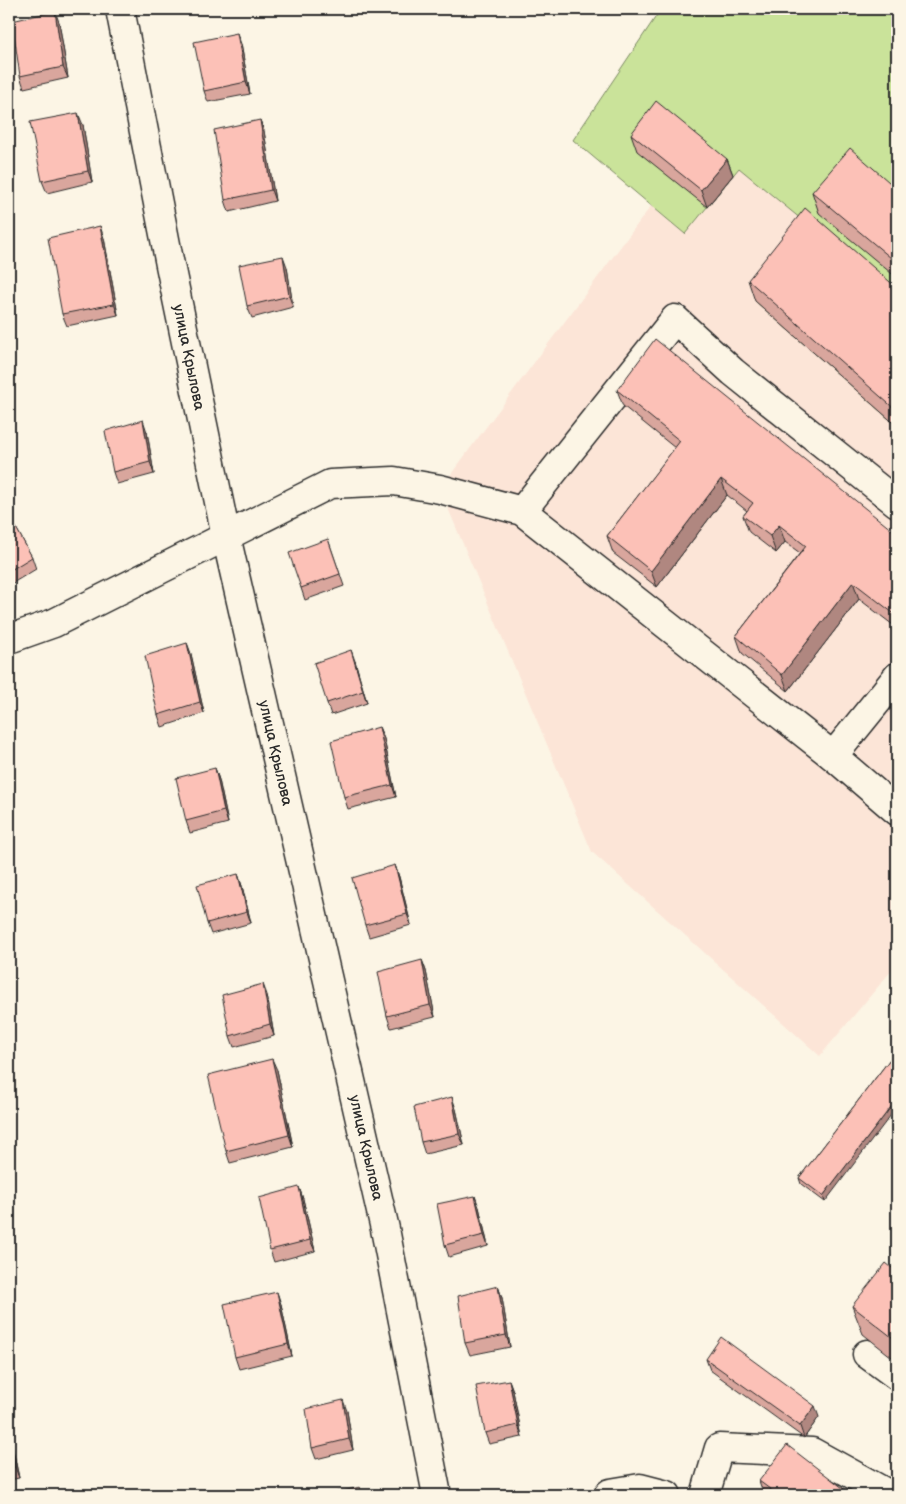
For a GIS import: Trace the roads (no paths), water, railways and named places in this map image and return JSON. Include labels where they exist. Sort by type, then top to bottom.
[{"type":"street","name":"улица Крылова","points":[[120,9],[226,536],[385,1229],[436,1495]]},
{"type":"street","points":[[522,512],[675,319],[733,372],[897,503]]},
{"type":"street","points":[[9,639],[54,623],[330,484],[394,481],[440,489],[522,512],[833,756],[897,812]]},
{"type":"street","points":[[833,756],[897,677]]},
{"type":"street","points":[[867,1354],[897,1376]]},
{"type":"street","points":[[705,1495],[719,1448],[812,1452],[890,1495]]},
{"type":"street","points":[[608,1495],[610,1493],[640,1488],[667,1495]]}]
